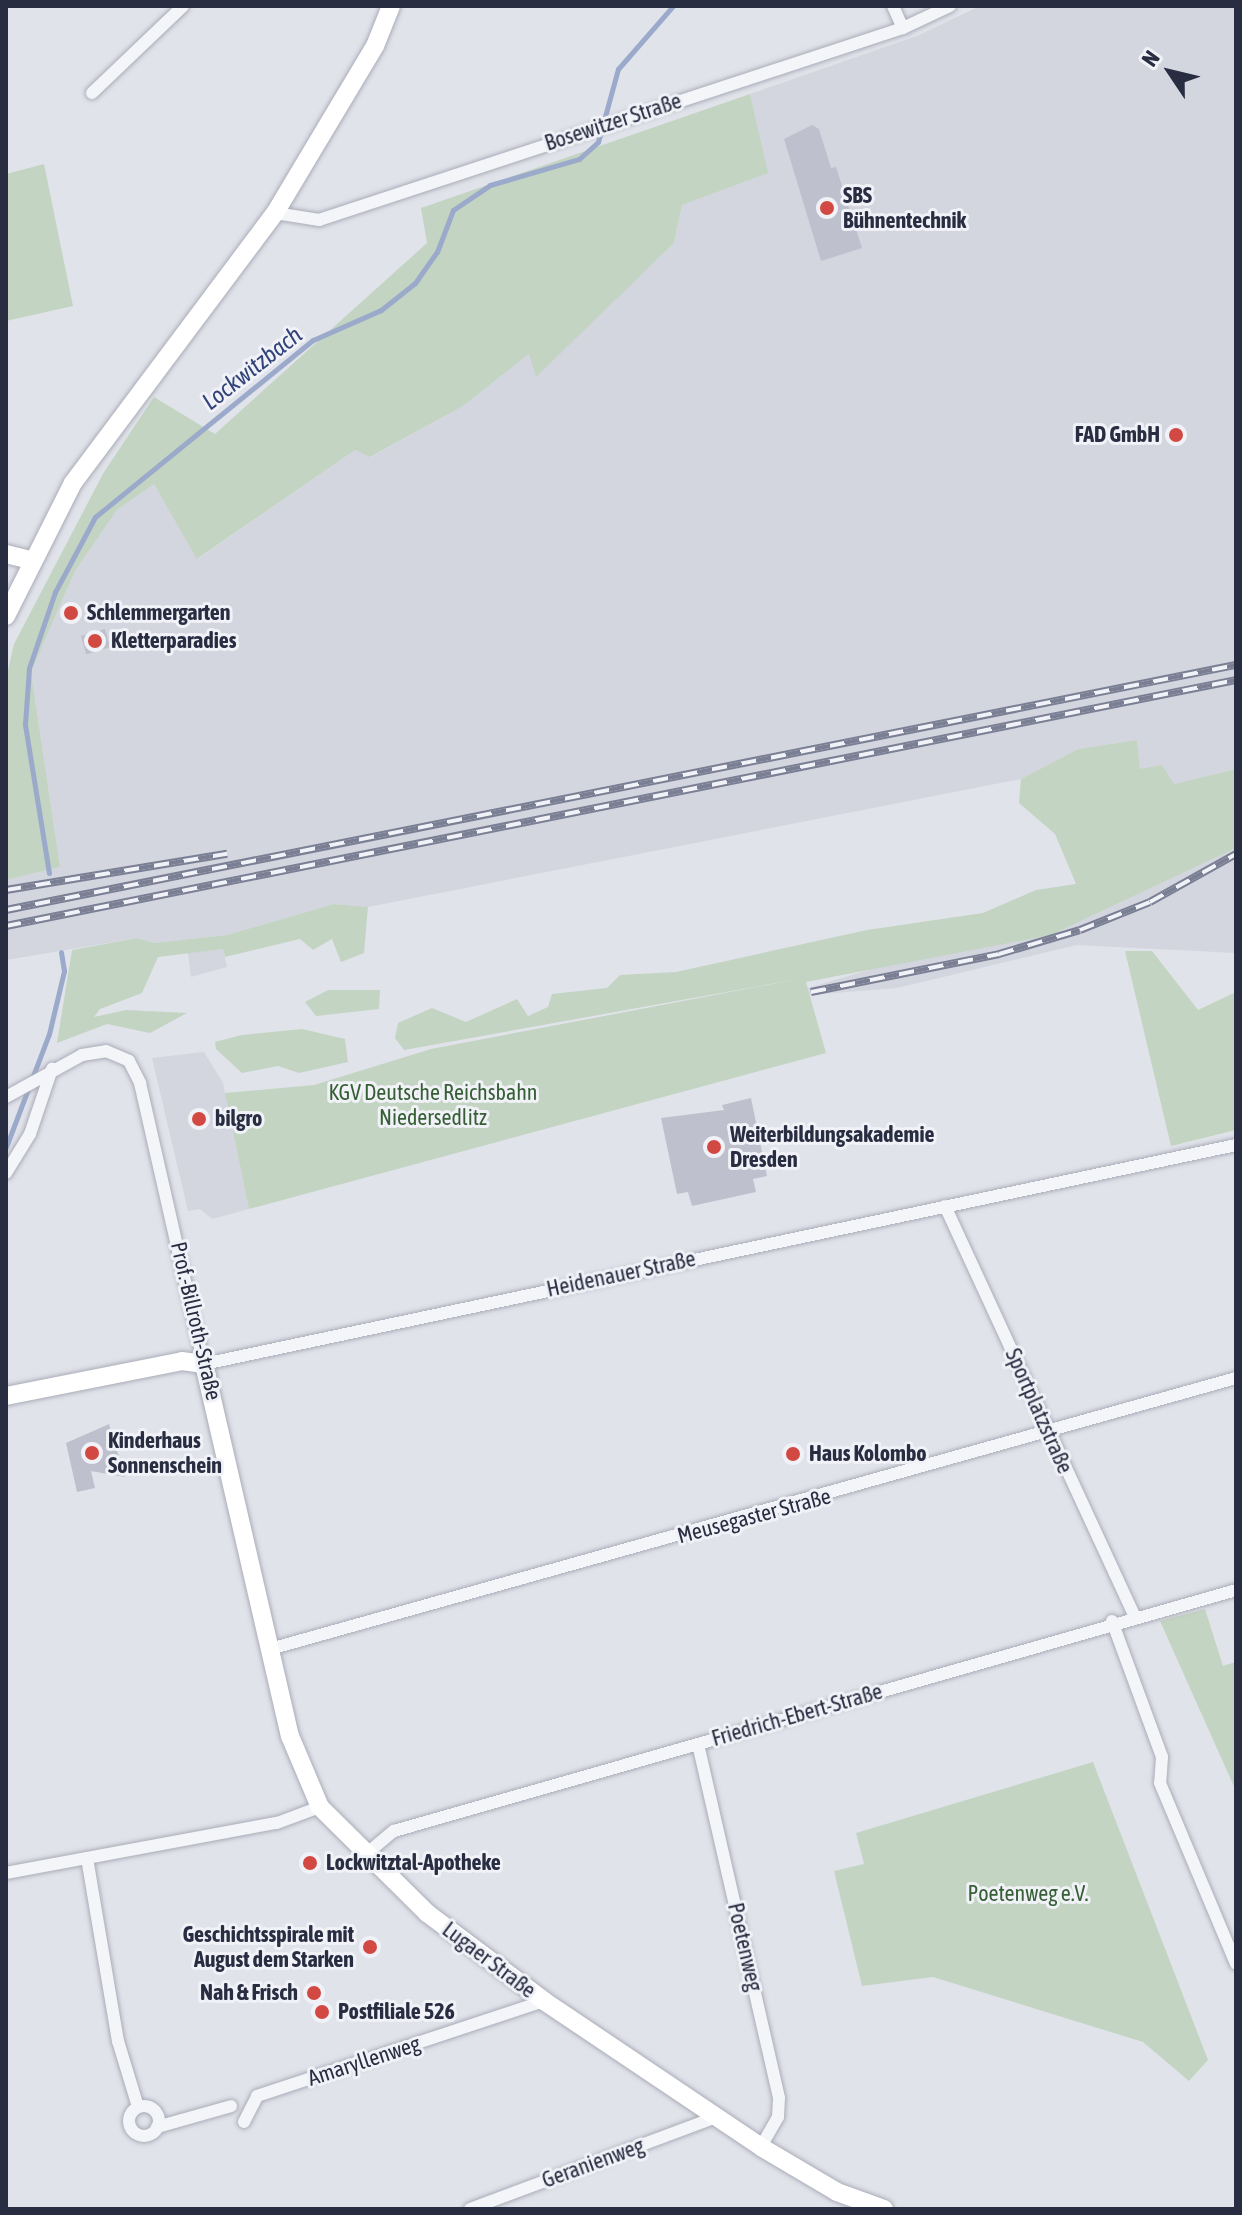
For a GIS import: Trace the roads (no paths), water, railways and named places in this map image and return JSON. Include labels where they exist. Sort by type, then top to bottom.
[{"type":"street","points":[[92,93],[183,6]]},
{"type":"street","points":[[6,616],[13,575],[30,560],[93,453],[275,213],[375,46],[391,6]]},
{"type":"street","points":[[893,6],[903,28]]},
{"type":"street","name":"Bosewitzer Straße","points":[[275,213],[319,220],[903,28],[950,6]]},
{"type":"street","points":[[6,554],[30,560]]},
{"type":"street","name":"Prof.-Billroth-Straße","points":[[8,1095],[49,1070],[106,1051],[136,1071],[298,1765],[320,1807]]},
{"type":"street","points":[[6,1173],[30,1134],[49,1070]]},
{"type":"street","name":"Heidenauer Straße","points":[[6,1396],[182,1361],[204,1364],[1236,1145]]},
{"type":"street","name":"Sportplatzstraße","points":[[945,1206],[1046,1435],[1134,1615]]},
{"type":"street","name":"Meusegaster Straße","points":[[270,1649],[1046,1435],[1236,1378]]},
{"type":"street","name":"Friedrich-Ebert-Straße","points":[[365,1855],[394,1831],[1112,1621],[1236,1590]]},
{"type":"street","points":[[1112,1621],[1162,1757],[1160,1783],[1236,1964]]},
{"type":"street","name":"Poetenweg","points":[[698,1744],[779,2098],[778,2117],[761,2147]]},
{"type":"street","points":[[6,1873],[277,1823],[320,1807]]},
{"type":"street","name":"Lugaer Straße","points":[[320,1807],[365,1855],[427,1913],[544,2001],[761,2147],[837,2192],[884,2209]]},
{"type":"street","points":[[87,1858],[118,2041],[138,2107]]},
{"type":"street","name":"Amaryllenweg","points":[[244,2122],[257,2096],[544,2001]]},
{"type":"street","points":[[138,2107],[129,2118],[133,2131],[146,2135],[157,2127],[231,2106]]},
{"type":"street","points":[[138,2107],[153,2109],[157,2127]]},
{"type":"street","name":"Geranienweg","points":[[470,2209],[716,2117]]},
{"type":"waterway","name":"Lockwitzbach","points":[[49,873],[25,724],[29,668],[55,592],[95,517],[313,340],[381,310],[415,283],[437,252],[453,210],[490,185],[579,159],[598,142],[618,69],[673,6]]},
{"type":"waterway","name":"Lockwitzbach","points":[[6,1147],[49,1034],[64,971],[61,952]]},
{"type":"railway","points":[[6,910],[1236,665]]},
{"type":"railway","points":[[6,926],[1236,680]]},
{"type":"railway","points":[[6,890],[227,854]]},
{"type":"railway","points":[[811,992],[999,954],[1080,930],[1150,902],[1236,854]]},
{"type":"place","name":"SBS Bühnentechnik","points":[[827,208]]},
{"type":"place","name":"FAD GmbH","points":[[1176,435]]},
{"type":"place","name":"Schlemmergarten","points":[[71,613]]},
{"type":"place","name":"Kletterparadies","points":[[95,641]]},
{"type":"place","name":"bilgro","points":[[199,1119]]},
{"type":"place","name":"Weiterbildungsakademie Dresden","points":[[714,1147]]},
{"type":"place","name":"Kinderhaus Sonnenschein","points":[[92,1453]]},
{"type":"place","name":"Haus Kolombo","points":[[793,1454]]},
{"type":"place","name":"Lockwitztal-Apotheke","points":[[310,1863]]},
{"type":"place","name":"Geschichtsspirale mit August dem Starken","points":[[370,1947]]},
{"type":"place","name":"Nah & Frisch","points":[[314,1993]]},
{"type":"place","name":"Postfiliale 526","points":[[322,2012]]},
{"type":"park label","name":"KGV Deutsche Reichsbahn Niedersedlitz","points":[[433,1104]]},
{"type":"park label","name":"Poetenweg e.V.","points":[[1028,1894]]}]
